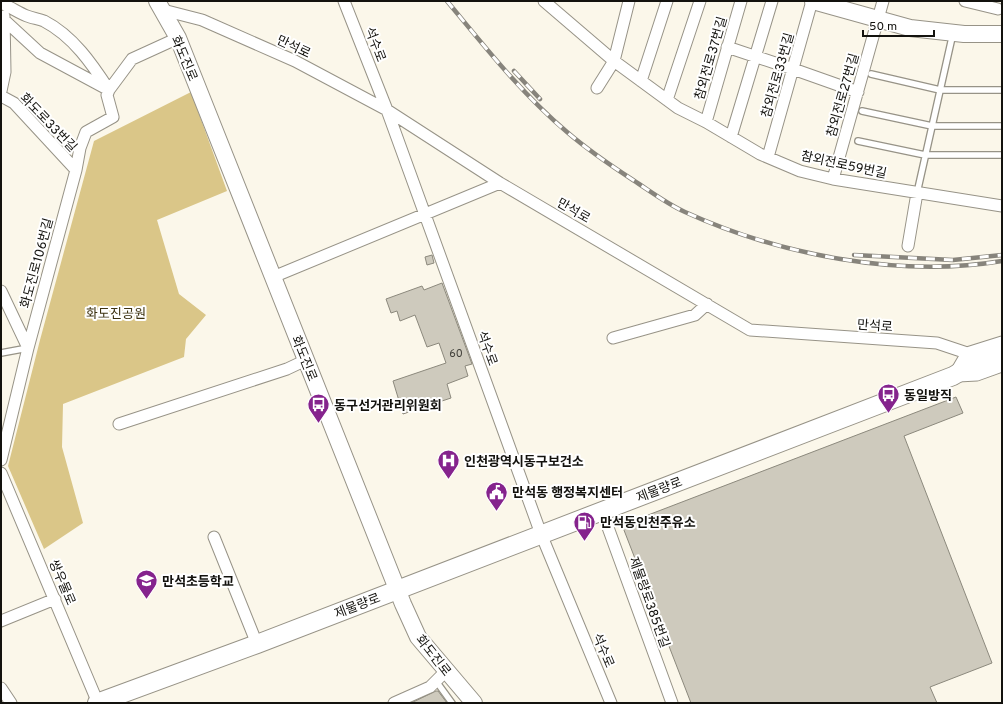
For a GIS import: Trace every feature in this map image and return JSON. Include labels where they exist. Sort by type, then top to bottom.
[{"type":"main road","name":"제물량로","points":[[98,703],[258,644],[953,376],[968,360],[1002,354]]},
{"type":"street","name":"석수로","points":[[344,1],[387,110],[541,534],[611,703]]},
{"type":"street","name":"참외전로59번길","points":[[544,1],[614,61],[678,108],[768,157],[800,171],[833,179],[1002,206]]},
{"type":"street","points":[[597,88],[614,61],[629,1]]},
{"type":"street","points":[[641,81],[667,1]]},
{"type":"street","points":[[667,100],[700,1]]},
{"type":"street","name":"참외전로37번길","points":[[706,122],[740,1]]},
{"type":"street","points":[[731,137],[772,1]]},
{"type":"street","points":[[812,1],[910,28],[964,34],[1002,34]]},
{"type":"street","name":"참외전로33번길","points":[[768,157],[812,1]]},
{"type":"street","name":"참외전로27번길","points":[[833,179],[883,1]]},
{"type":"street","points":[[964,1],[998,9]]},
{"type":"street","points":[[1,90],[5,72],[5,42],[2,19],[5,3]]},
{"type":"street","name":"화도진로106번길","points":[[1,460],[28,348],[76,170],[80,148],[86,132],[113,117],[107,96],[109,90],[96,71],[69,40],[59,31],[43,21],[25,15],[5,3]]},
{"type":"street","name":"만석로","points":[[164,4],[295,61],[387,110],[500,183],[750,330],[937,343],[968,360]]},
{"type":"street","name":"화도진로","points":[[164,4],[397,590],[418,637],[441,676],[474,703]]},
{"type":"street","points":[[2,19],[40,53],[109,90],[132,59],[178,38]]},
{"type":"street","points":[[727,47],[858,92]]},
{"type":"street","name":"화도로33번길","points":[[1,96],[14,103],[76,170]]},
{"type":"street","points":[[273,277],[500,183]]},
{"type":"street","points":[[908,246],[917,193]]},
{"type":"street","points":[[1,291],[28,348]]},
{"type":"street","points":[[613,338],[695,315],[707,304]]},
{"type":"street","points":[[968,360],[1002,342]]},
{"type":"street","points":[[119,424],[287,369],[306,360]]},
{"type":"street","points":[[953,376],[977,375],[1002,366]]},
{"type":"street","name":"쌍우물로","points":[[1,473],[98,703]]},
{"type":"street","name":"제물량로385번길","points":[[602,511],[672,703]]},
{"type":"street","points":[[214,537],[258,644]]},
{"type":"street","points":[[1,620],[55,600]]},
{"type":"street","points":[[394,703],[430,687],[441,676]]},
{"type":"street","points":[[1,688],[11,703]]},
{"type":"lane","points":[[917,193],[953,33]]},
{"type":"lane","points":[[871,74],[940,90],[1002,90]]},
{"type":"lane","points":[[862,111],[932,126],[1002,126]]},
{"type":"lane","points":[[858,141],[925,155],[1002,155]]},
{"type":"lane","points":[[1,353],[28,348]]},
{"type":"lane","points":[[441,676],[452,703]]},
{"type":"green space","name":"화도진공원","points":[[191,92],[227,191],[157,220],[179,294],[206,315],[186,339],[184,357],[63,404],[62,447],[83,523],[44,549],[8,466],[40,340],[94,141]]},
{"type":"building","points":[[432,255],[434,263],[427,265],[425,257]]},
{"type":"building","points":[[442,283],[472,364],[465,366],[468,376],[447,384],[451,398],[403,414],[393,381],[446,363],[439,343],[427,347],[415,315],[400,321],[397,311],[391,313],[386,299],[422,286],[424,290]]},
{"type":"building","points":[[956,397],[963,413],[904,436],[992,663],[930,687],[937,703],[691,703],[622,525]]},
{"type":"building","points":[[438,691],[447,703],[411,703]]},
{"type":"railway","points":[[447,1],[519,86],[550,117],[591,151],[616,169],[678,209],[721,227],[760,240],[800,251],[840,259],[923,267],[963,266],[1002,261]]},
{"type":"railway","points":[[514,71],[540,99]]},
{"type":"railway","points":[[854,255],[953,260],[1002,255]]},
{"type":"place","name":"동일방직","points":[[889,414]]},
{"type":"place","name":"동구선거관리위원회","points":[[318,424]]},
{"type":"place","name":"인천광역시동구보건소","points":[[449,480]]},
{"type":"place","name":"만석동 행정복지센터","points":[[497,512]]},
{"type":"place","name":"만석동인천주유소","points":[[585,542]]},
{"type":"place","name":"만석초등학교","points":[[147,600]]}]
